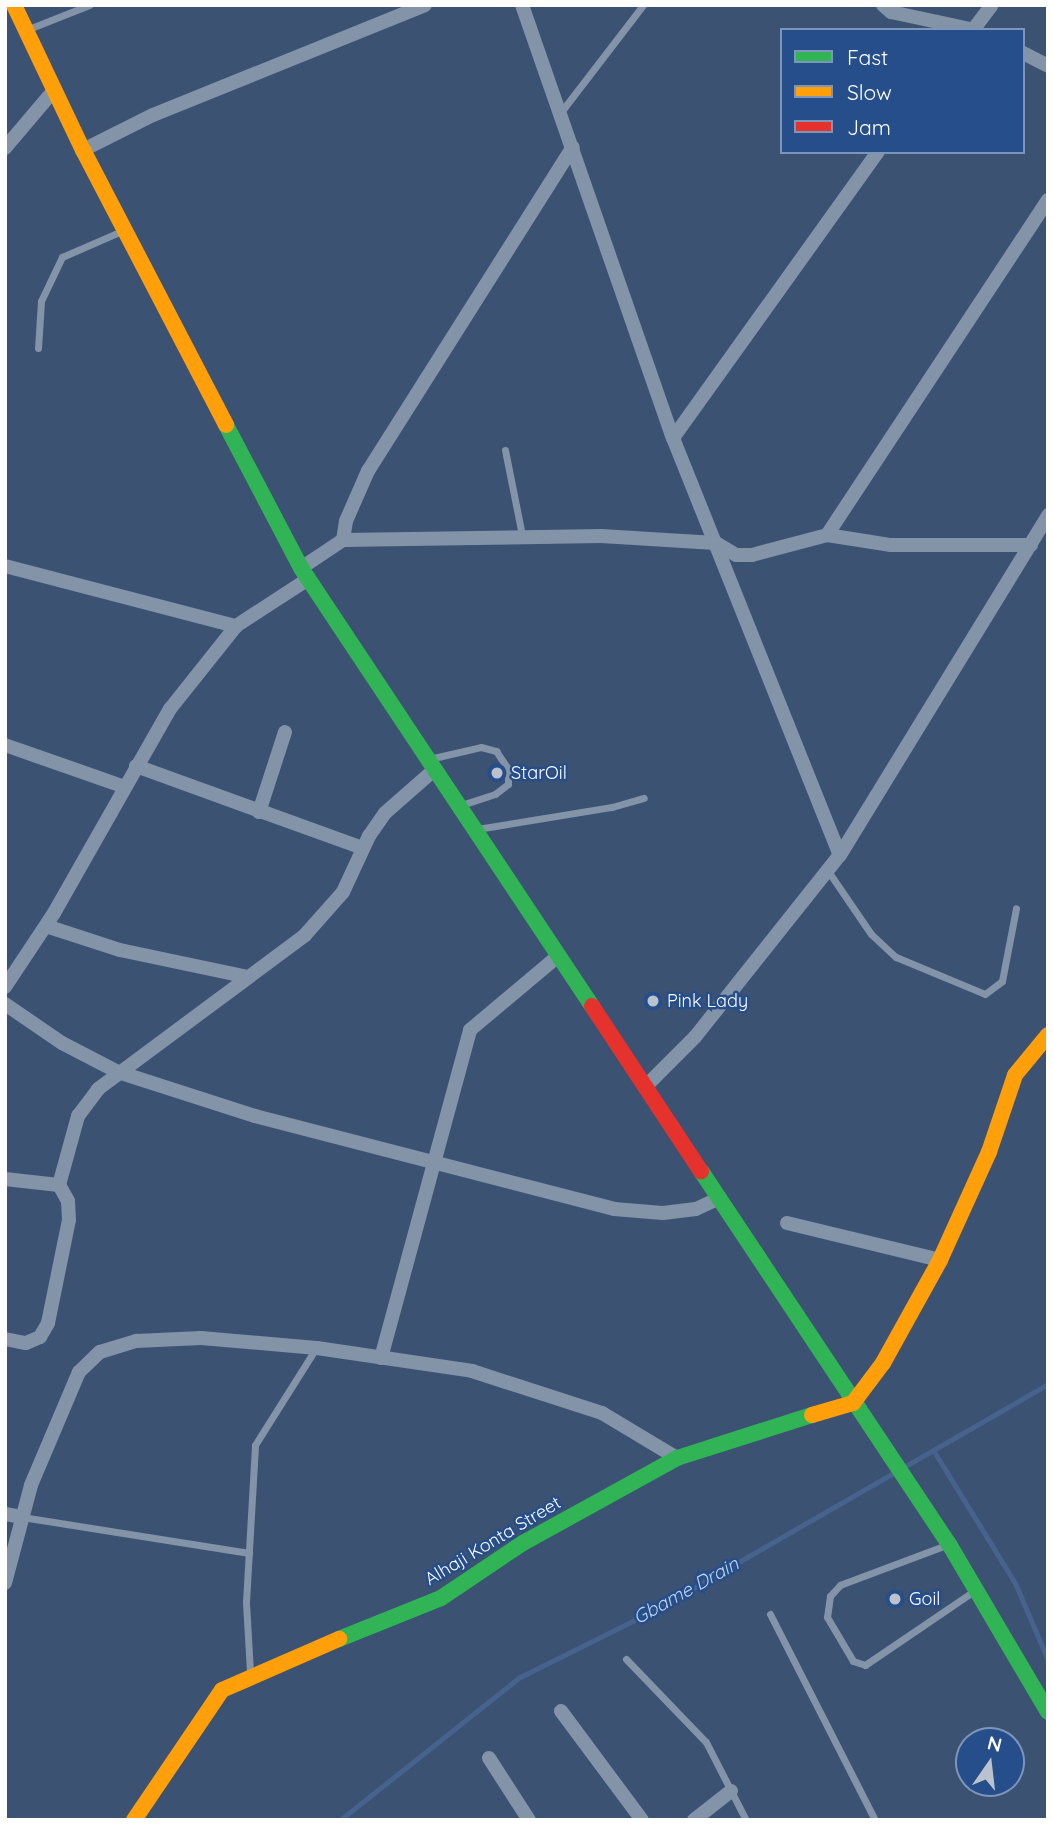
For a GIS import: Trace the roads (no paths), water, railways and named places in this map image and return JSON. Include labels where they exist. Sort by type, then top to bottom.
[{"type":"main road","points":[[14,5],[83,150],[304,574],[429,766],[949,1544],[978,1589],[1048,1712]]},
{"type":"main road","points":[[853,1403],[883,1363],[940,1260],[989,1152],[1015,1075],[1048,1035]]},
{"type":"main road","name":"Alhaji Konta Street","points":[[134,1820],[200,1717],[222,1690],[250,1675],[442,1598],[523,1543],[677,1458],[746,1433],[853,1403]]},
{"type":"street","points":[[83,150],[153,115],[425,5]]},
{"type":"street","points":[[522,5],[673,438],[839,855]]},
{"type":"street","points":[[883,5],[891,12],[964,28]]},
{"type":"street","points":[[975,28],[992,5]]},
{"type":"street","points":[[1025,55],[1048,66]]},
{"type":"street","points":[[5,148],[55,89]]},
{"type":"street","points":[[343,540],[346,521],[368,471],[573,147]]},
{"type":"street","points":[[673,438],[877,154]]},
{"type":"street","points":[[827,535],[1048,200]]},
{"type":"street","points":[[645,1087],[695,1037],[828,871],[1048,515]]},
{"type":"street","points":[[5,987],[46,926],[122,786],[170,709],[236,626],[343,540],[522,535],[716,543],[736,555],[752,555],[827,535],[891,545],[1031,545]]},
{"type":"street","points":[[5,566],[236,626]]},
{"type":"street","points":[[259,812],[285,732]]},
{"type":"street","points":[[5,745],[122,786]]},
{"type":"street","points":[[136,766],[363,848]]},
{"type":"street","points":[[5,1339],[26,1343],[40,1337],[48,1323],[69,1220],[68,1201],[59,1185],[78,1116],[118,1072],[248,977],[330,911],[344,892],[363,848],[385,813],[429,766]]},
{"type":"street","points":[[46,926],[131,953],[248,977]]},
{"type":"street","points":[[381,1358],[436,1164],[470,1030],[557,957]]},
{"type":"street","points":[[5,1004],[62,1043],[118,1072],[255,1116],[614,1209],[663,1213],[696,1209],[720,1198]]},
{"type":"street","points":[[5,1179],[59,1185]]},
{"type":"street","points":[[787,1223],[940,1260]]},
{"type":"street","points":[[5,1583],[22,1517],[66,1396],[79,1372],[100,1352],[136,1341],[201,1338],[317,1348],[472,1371],[534,1388],[602,1413],[677,1458]]},
{"type":"street","points":[[5,1514],[22,1517]]},
{"type":"street","points":[[561,1711],[642,1820]]},
{"type":"street","points":[[489,1758],[530,1820]]},
{"type":"street","points":[[694,1820],[731,1791]]},
{"type":"lane","points":[[26,30],[89,5]]},
{"type":"lane","points":[[561,112],[643,5]]},
{"type":"lane","points":[[38,348],[41,301],[62,257],[124,230]]},
{"type":"lane","points":[[505,450],[522,535]]},
{"type":"lane","points":[[429,766],[481,747],[496,751],[508,769],[508,783],[495,794],[457,807]]},
{"type":"lane","points":[[472,830],[644,798]]},
{"type":"lane","points":[[828,871],[871,934],[896,957],[985,994],[1002,981],[1016,908]]},
{"type":"lane","points":[[250,1675],[249,1553],[255,1445],[317,1348]]},
{"type":"lane","points":[[22,1517],[249,1553]]},
{"type":"lane","points":[[949,1544],[868,1572],[840,1585],[830,1596],[827,1617],[853,1661],[865,1665],[877,1660],[978,1589]]},
{"type":"lane","points":[[770,1614],[875,1820]]},
{"type":"lane","points":[[626,1659],[706,1742],[746,1820]]},
{"type":"waterway","name":"Gbame Drain","points":[[340,1820],[520,1677],[655,1610],[1048,1384]]},
{"type":"waterway","points":[[935,1453],[1015,1583],[1048,1660]]},
{"type":"place","name":"StarOil","points":[[497,773]]},
{"type":"place","name":"Pink Lady","points":[[653,1001]]},
{"type":"place","name":"Goil","points":[[895,1599]]}]
